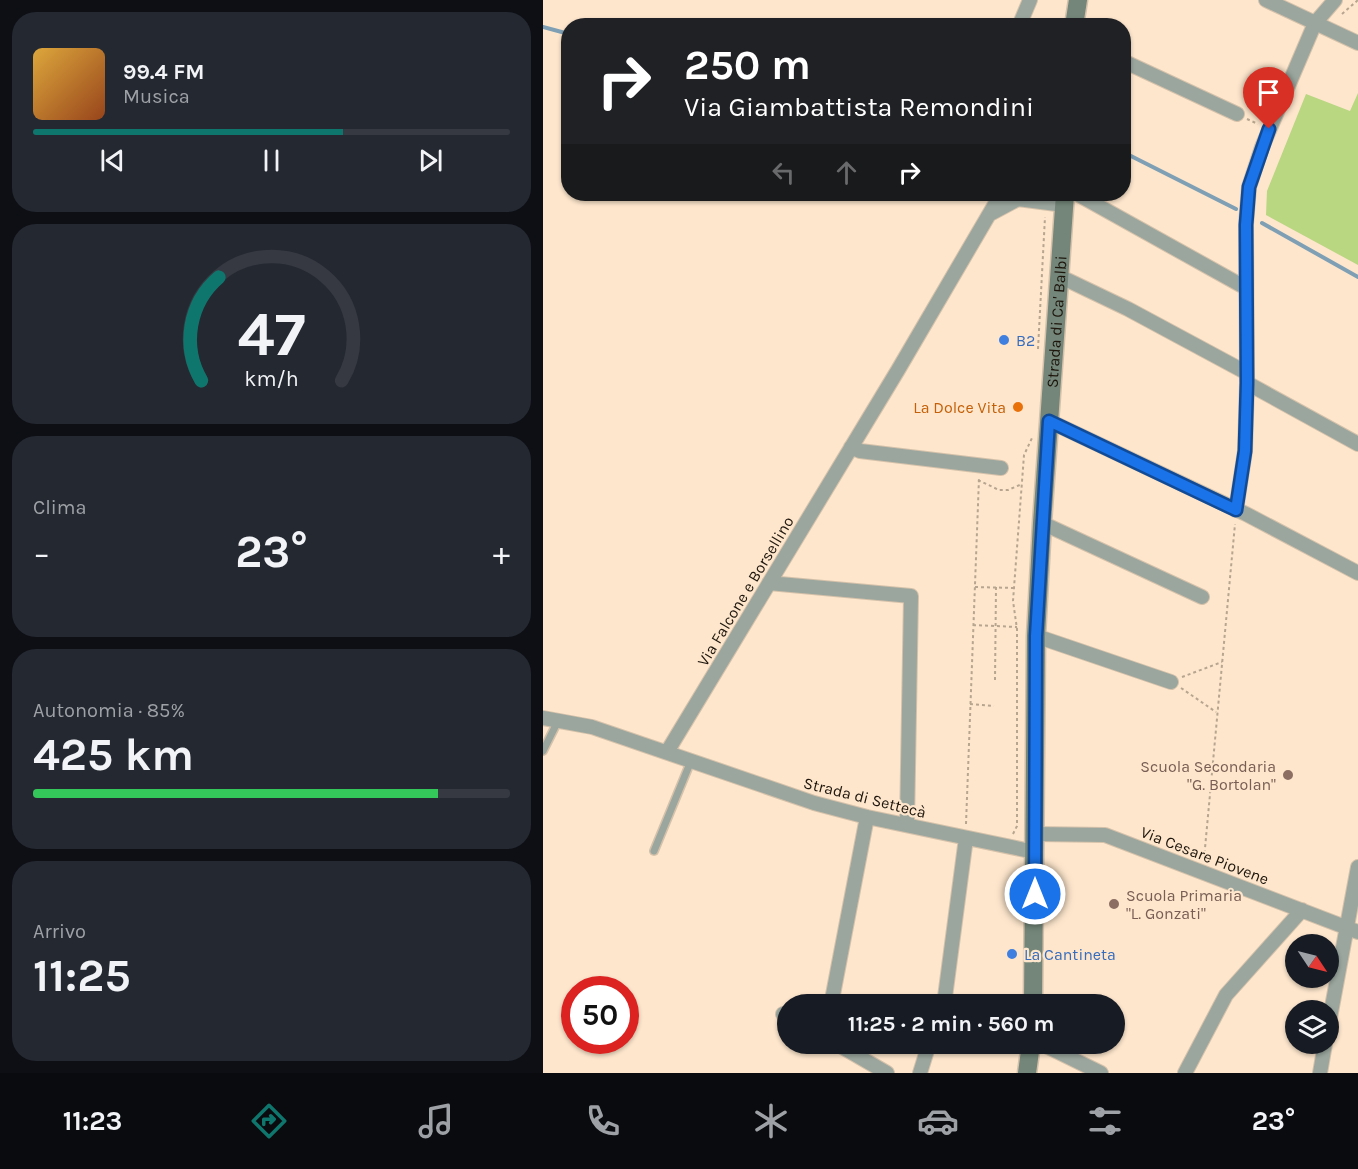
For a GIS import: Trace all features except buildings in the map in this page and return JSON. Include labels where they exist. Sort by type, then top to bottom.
[{"type":"main road","points":[[1075,18],[1078,0]]},
{"type":"main road","name":"Strada di Ca' Balbi","points":[[1033,994],[1036,636],[1059,276],[1068,201]]},
{"type":"main road","points":[[1027,1073],[1030,1054]]},
{"type":"street","points":[[1022,18],[1030,0]]},
{"type":"street","points":[[1266,0],[1358,43]]},
{"type":"street","points":[[1241,512],[1247,378],[1246,225],[1249,187],[1269,129],[1315,23],[1335,0]]},
{"type":"street","points":[[1131,65],[1236,114]]},
{"type":"street","name":"Via Falcone e Borsellino","points":[[667,752],[997,201]]},
{"type":"street","points":[[988,215],[1014,201]]},
{"type":"street","points":[[1032,201],[1046,203],[1054,201]]},
{"type":"street","points":[[1077,201],[1246,288]]},
{"type":"street","points":[[1059,276],[1128,309],[1357,440]]},
{"type":"street","points":[[1049,421],[1241,512],[1358,573]]},
{"type":"street","points":[[851,447],[860,451],[979,473],[1002,468]]},
{"type":"street","points":[[1042,523],[1202,597]]},
{"type":"street","points":[[769,583],[911,596],[906,825]]},
{"type":"street","points":[[1036,636],[1171,682]]},
{"type":"street","name":"Strada di Settecà","points":[[543,718],[592,727],[814,804],[966,838],[1035,843]]},
{"type":"street","points":[[833,994],[867,817]]},
{"type":"street","name":"Via Cesare Piovene","points":[[1035,843],[1105,835],[1352,930]]},
{"type":"street","points":[[945,994],[966,838]]},
{"type":"street","points":[[1335,1000],[1352,930],[1358,867]]},
{"type":"street","points":[[1185,1073],[1226,995],[1302,910]]},
{"type":"street","points":[[855,1054],[888,1073]]},
{"type":"street","points":[[920,1073],[926,1054]]},
{"type":"street","points":[[1062,1054],[1101,1073]]},
{"type":"street","points":[[1320,1073],[1323,1054]]},
{"type":"lane","points":[[543,751],[558,720]]},
{"type":"lane","points":[[654,851],[691,761]]},
{"type":"path","points":[[1328,29],[1358,0]]},
{"type":"path","points":[[1236,114],[1269,129]]},
{"type":"path","points":[[1037,355],[1046,203]]},
{"type":"path","points":[[1009,836],[1017,826],[1017,627],[1013,601],[1024,455],[1032,437]]},
{"type":"path","points":[[979,473],[990,487],[999,490],[1008,490],[1022,484]]},
{"type":"path","points":[[966,838],[979,473]]},
{"type":"path","points":[[1203,872],[1235,524],[1241,512]]},
{"type":"path","points":[[975,587],[1014,588]]},
{"type":"path","points":[[995,680],[996,588]]},
{"type":"path","points":[[973,625],[1017,627]]},
{"type":"path","points":[[1171,682],[1222,661]]},
{"type":"path","points":[[1171,682],[1217,713]]},
{"type":"path","points":[[971,704],[994,706]]},
{"type":"green space","points":[[1358,93],[1358,265],[1266,215],[1267,191],[1306,94],[1350,111]]},
{"type":"waterway","points":[[543,27],[561,32]]},
{"type":"waterway","points":[[1131,156],[1236,209]]},
{"type":"waterway","points":[[1262,223],[1358,277]]},
{"type":"place","name":"B2","points":[[1004,340]]},
{"type":"place","name":"La Dolce Vita","points":[[1018,407]]},
{"type":"place","name":"Scuola Secondaria \"G. Bortolan\"","points":[[1288,775]]},
{"type":"place","name":"Scuola Primaria \"L. Gonzati\"","points":[[1114,904]]},
{"type":"place","name":"La Cantineta","points":[[1012,954]]},
{"type":"route","points":[[1035,894],[1036,636],[1049,421],[1236,510],[1245,451],[1246,225],[1249,187],[1269,129]]}]
